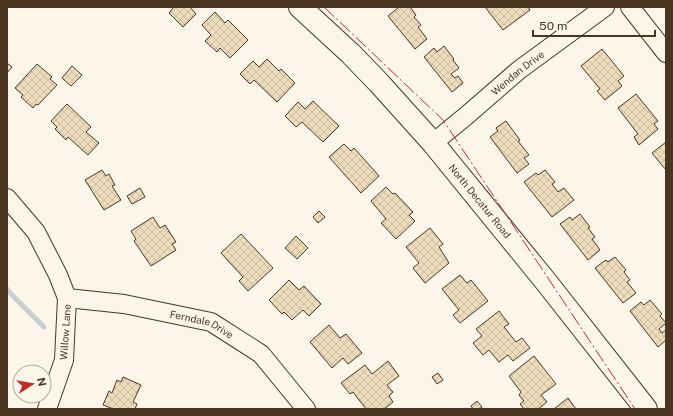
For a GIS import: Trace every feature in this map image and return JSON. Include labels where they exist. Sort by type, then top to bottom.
[{"type":"main road","name":"North Decatur Road","points":[[300,7],[351,54],[433,143],[542,277],[646,409]]},
{"type":"street","name":"Wendan Drive","points":[[433,143],[519,70],[605,7]]},
{"type":"street","points":[[630,7],[666,53]]},
{"type":"street","name":"Willow Lane","points":[[7,198],[36,232],[58,275],[67,298],[64,360],[47,409]]},
{"type":"street","name":"Ferndale Drive","points":[[67,298],[124,304],[211,322],[261,354],[306,409]]},
{"type":"building","points":[[172,7],[190,7],[196,14],[183,27],[169,13],[173,8]]},
{"type":"building","points":[[399,7],[410,7],[416,15],[414,17],[421,25],[418,27],[427,39],[415,49],[388,16]]},
{"type":"building","points":[[485,7],[528,7],[530,10],[503,30]]},
{"type":"building","points":[[215,12],[225,23],[228,20],[248,40],[230,58],[220,48],[217,52],[205,41],[211,35],[202,25]]},
{"type":"building","points":[[444,46],[459,68],[451,74],[455,78],[458,76],[463,83],[452,92],[424,57],[434,48],[437,52]]},
{"type":"building","points":[[602,49],[624,76],[618,81],[622,86],[605,100],[597,91],[600,89],[581,66]]},
{"type":"building","points":[[267,59],[279,71],[281,69],[295,83],[277,102],[254,80],[250,84],[240,74],[253,61],[259,67]]},
{"type":"building","points":[[7,63],[12,67],[7,73]]},
{"type":"building","points":[[37,64],[52,77],[50,79],[57,85],[38,105],[36,104],[33,108],[21,97],[23,95],[15,88]]},
{"type":"building","points":[[72,66],[82,75],[71,86],[62,78]]},
{"type":"building","points":[[636,94],[658,121],[654,124],[658,129],[639,145],[634,137],[638,134],[618,108]]},
{"type":"building","points":[[313,101],[339,126],[323,142],[302,122],[296,127],[285,116],[298,102],[305,109]]},
{"type":"building","points":[[67,104],[91,127],[86,132],[99,143],[88,155],[68,137],[66,140],[55,129],[57,127],[51,121]]},
{"type":"building","points":[[506,121],[520,140],[518,141],[529,155],[524,158],[529,164],[517,173],[490,137],[498,131],[496,128]]},
{"type":"building","points":[[666,142],[666,170],[652,153]]},
{"type":"building","points":[[344,144],[351,151],[354,148],[379,176],[361,193],[329,157]]},
{"type":"building","points":[[102,170],[106,176],[109,174],[115,185],[112,186],[121,200],[104,210],[85,180]]},
{"type":"building","points":[[545,170],[555,182],[552,184],[558,192],[564,188],[574,200],[552,217],[524,182],[536,173],[538,175]]},
{"type":"building","points":[[386,187],[393,194],[395,193],[413,212],[409,215],[415,221],[396,239],[381,223],[386,219],[371,201]]},
{"type":"building","points":[[140,188],[145,197],[132,204],[127,196]]},
{"type":"building","points":[[319,211],[325,217],[318,223],[313,217]]},
{"type":"building","points":[[580,214],[590,227],[588,228],[595,237],[592,239],[600,250],[588,260],[560,224],[570,217],[572,220]]},
{"type":"building","points":[[153,217],[160,228],[165,225],[176,242],[172,244],[176,250],[151,266],[134,241],[136,239],[131,231]]},
{"type":"building","points":[[430,228],[443,244],[439,247],[449,263],[425,283],[413,268],[419,263],[406,247]]},
{"type":"building","points":[[241,234],[273,268],[248,291],[239,281],[243,277],[221,253]]},
{"type":"building","points":[[296,236],[308,248],[297,259],[285,248]]},
{"type":"building","points":[[615,257],[626,270],[624,272],[630,280],[627,282],[636,293],[623,303],[595,268],[606,260],[608,262]]},
{"type":"building","points":[[460,275],[467,283],[471,280],[488,301],[460,323],[453,315],[459,310],[442,289]]},
{"type":"building","points":[[289,280],[299,290],[304,286],[321,304],[309,316],[303,310],[292,320],[284,312],[282,314],[269,300]]},
{"type":"building","points":[[650,300],[662,314],[660,316],[666,323],[659,329],[662,333],[666,330],[666,340],[658,347],[630,311],[641,302],[644,305]]},
{"type":"building","points":[[499,311],[509,324],[504,327],[516,342],[522,338],[530,348],[513,361],[508,355],[499,362],[489,350],[483,355],[473,343],[482,336],[476,329]]},
{"type":"building","points":[[329,325],[340,338],[346,334],[362,353],[348,364],[343,358],[332,368],[310,342]]},
{"type":"building","points":[[534,356],[556,384],[541,395],[547,402],[538,409],[524,409],[520,404],[524,401],[519,395],[521,392],[509,376]]},
{"type":"building","points":[[388,361],[399,376],[387,385],[393,392],[389,396],[393,402],[384,409],[366,409],[353,392],[350,394],[341,383],[365,365],[372,374]]},
{"type":"building","points":[[438,373],[443,380],[437,384],[432,377]]},
{"type":"building","points":[[123,377],[141,385],[133,402],[137,404],[135,409],[113,409],[103,405],[109,391],[112,393],[117,380],[121,382]]},
{"type":"building","points":[[568,398],[576,409],[554,409]]},
{"type":"building","points":[[477,401],[482,407],[479,409],[473,409],[471,406]]},
{"type":"waterway","points":[[7,289],[44,327]]},
{"type":"power","points":[[324,7],[443,120],[635,409]]}]
